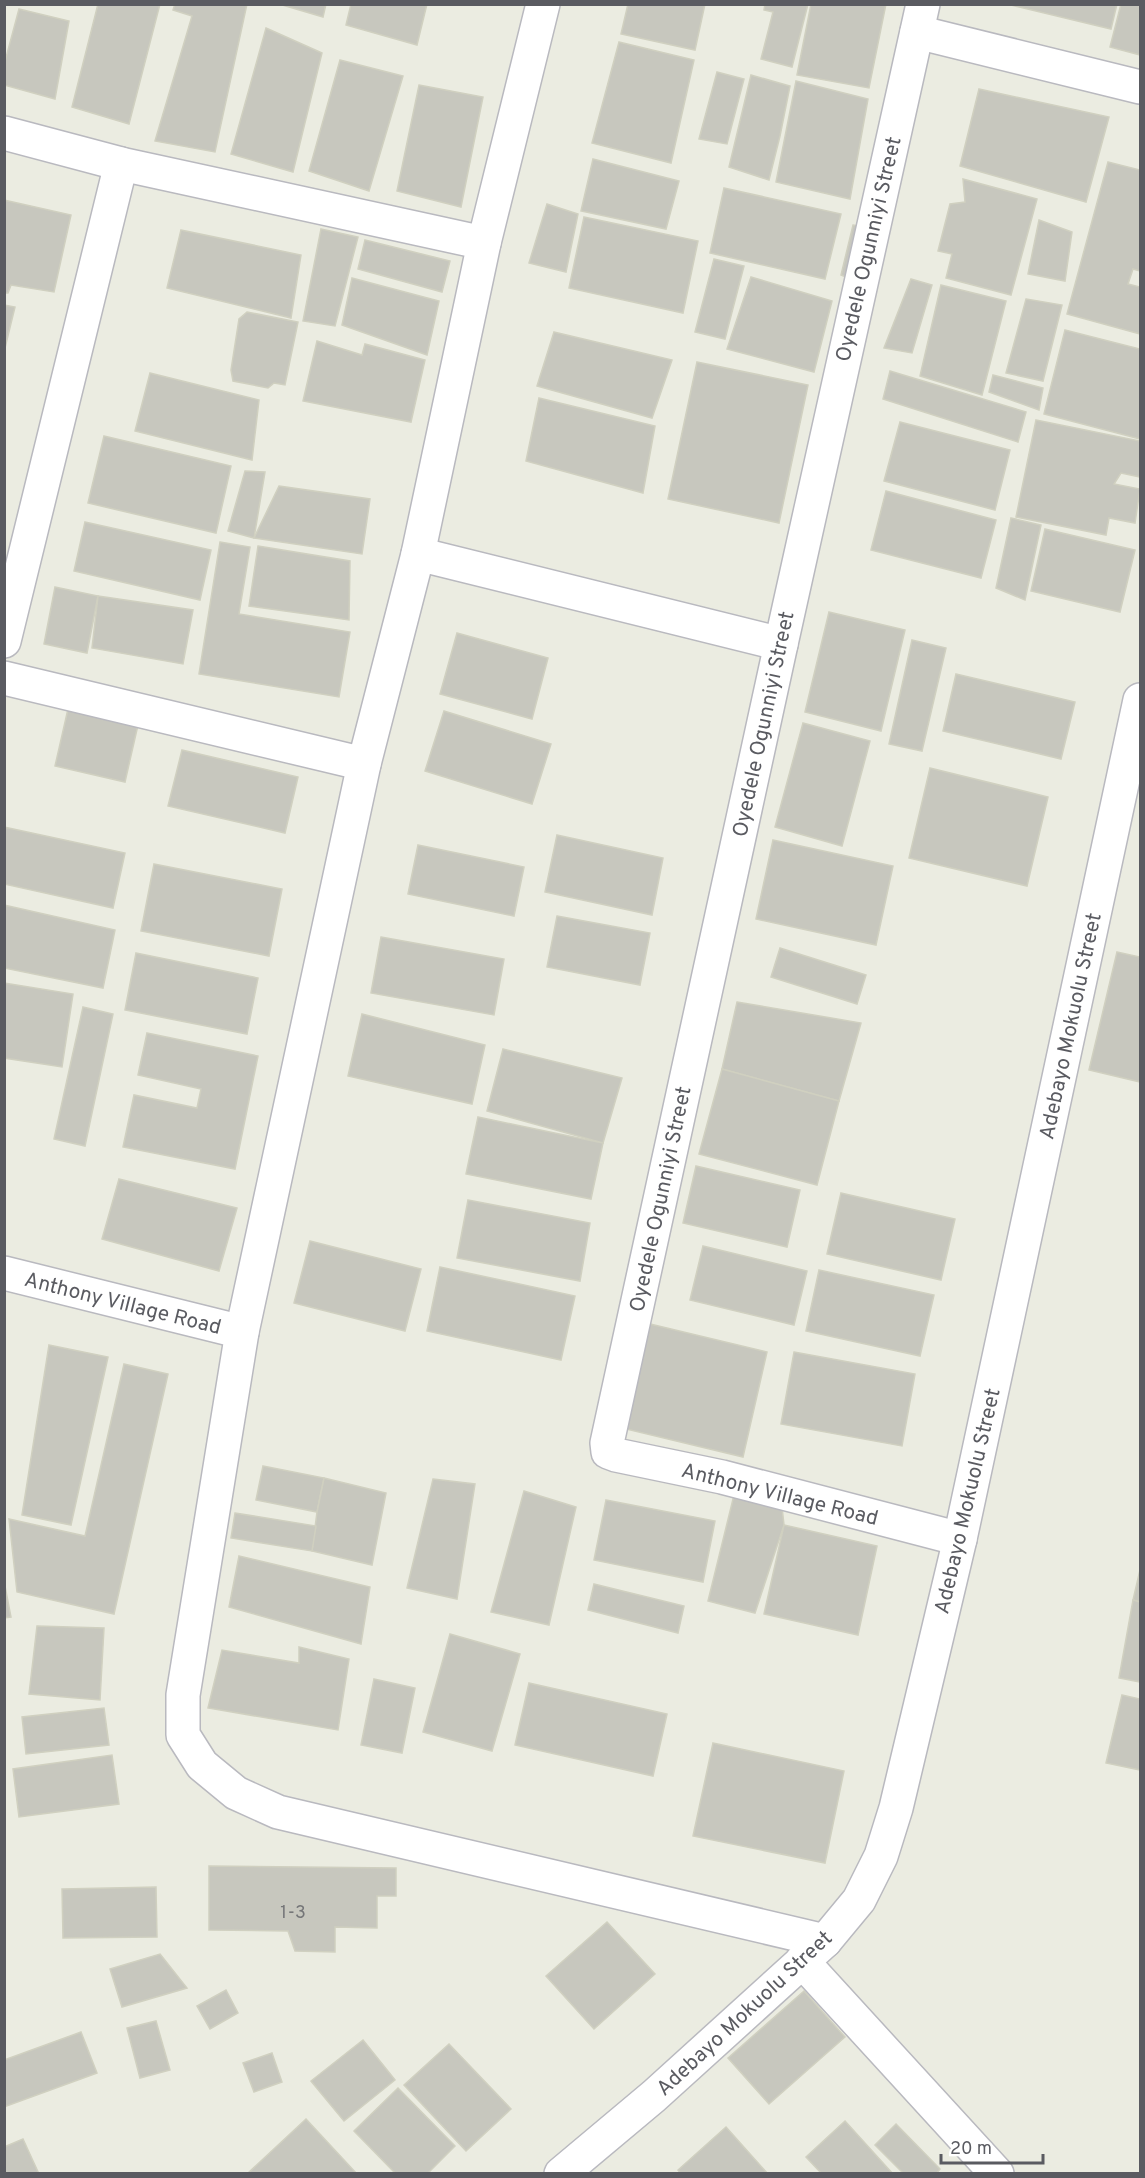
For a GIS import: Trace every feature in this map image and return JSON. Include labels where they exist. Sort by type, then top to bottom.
[{"type":"street","points":[[543,4],[484,243],[418,554],[364,764],[242,1332],[183,1695],[183,1735],[202,1765],[236,1793],[278,1812],[814,1951],[997,2174]]},
{"type":"street","points":[[920,18],[1140,87]]},
{"type":"street","name":"Oyedele Ogunniyi Street","points":[[607,1443],[920,18]]},
{"type":"street","points":[[4,134],[121,164],[484,243]]},
{"type":"street","points":[[4,641],[121,164]]},
{"type":"street","points":[[418,554],[781,644]]},
{"type":"street","points":[[4,678],[364,764]]},
{"type":"street","name":"Adebayo Mokuolu Street","points":[[561,2174],[654,2096],[814,1951],[859,1900],[881,1856],[896,1808],[960,1539],[1133,762],[1140,700]]},
{"type":"street","name":"Anthony Village Road","points":[[4,1273],[242,1332]]},
{"type":"street","name":"Anthony Village Road","points":[[607,1443],[608,1452],[616,1455],[722,1478],[960,1539]]},
{"type":"building","points":[[98,4],[160,4],[129,124],[72,107]]},
{"type":"building","points":[[175,4],[247,4],[215,152],[155,141],[192,16],[173,10]]},
{"type":"building","points":[[279,4],[326,4],[323,17]]},
{"type":"building","points":[[351,4],[427,4],[417,45],[346,25]]},
{"type":"building","points":[[628,4],[705,4],[695,50],[621,34]]},
{"type":"building","points":[[765,4],[808,4],[792,67],[761,59],[773,12],[764,10]]},
{"type":"building","points":[[811,4],[886,4],[869,88],[797,75]]},
{"type":"building","points":[[1007,4],[1117,4],[1111,29]]},
{"type":"building","points":[[1121,4],[1140,4],[1140,55],[1110,47]]},
{"type":"building","points":[[19,9],[69,21],[55,99],[4,85],[4,65]]},
{"type":"building","points":[[266,28],[322,53],[293,172],[231,154]]},
{"type":"building","points":[[619,42],[694,60],[671,163],[592,143]]},
{"type":"building","points":[[340,60],[403,76],[369,191],[309,171]]},
{"type":"building","points":[[717,72],[744,79],[727,144],[699,139]]},
{"type":"building","points":[[751,75],[790,86],[769,180],[729,167]]},
{"type":"building","points":[[796,81],[868,99],[850,199],[776,182]]},
{"type":"building","points":[[419,85],[483,97],[461,207],[397,191]]},
{"type":"building","points":[[979,89],[1109,117],[1086,202],[960,166]]},
{"type":"building","points":[[593,159],[679,181],[666,229],[581,211]]},
{"type":"building","points":[[1108,162],[1140,170],[1140,271],[1133,269],[1128,284],[1140,287],[1140,334],[1067,314]]},
{"type":"building","points":[[963,179],[1037,199],[1011,295],[946,278],[952,254],[938,251],[950,204],[965,202]]},
{"type":"building","points":[[724,188],[841,214],[825,279],[710,253]]},
{"type":"building","points":[[4,200],[71,215],[54,292],[11,285],[8,293],[4,293]]},
{"type":"building","points":[[547,204],[578,214],[566,272],[529,263]]},
{"type":"building","points":[[584,217],[698,241],[683,313],[569,288]]},
{"type":"building","points":[[1039,220],[1072,232],[1065,281],[1028,274]]},
{"type":"building","points":[[853,225],[869,228],[856,281],[841,275]]},
{"type":"building","points":[[321,229],[358,237],[335,326],[303,321]]},
{"type":"building","points":[[181,230],[301,255],[291,318],[167,288]]},
{"type":"building","points":[[365,240],[450,261],[442,292],[358,269]]},
{"type":"building","points":[[714,259],[744,266],[725,339],[695,332]]},
{"type":"building","points":[[751,277],[832,301],[814,372],[727,349]]},
{"type":"building","points":[[352,278],[439,301],[427,355],[342,325]]},
{"type":"building","points":[[911,279],[932,285],[912,353],[884,348]]},
{"type":"building","points":[[941,285],[1006,301],[982,395],[920,376]]},
{"type":"building","points":[[1026,299],[1062,305],[1043,381],[1006,373]]},
{"type":"building","points":[[4,305],[15,307],[4,352]]},
{"type":"building","points":[[247,312],[298,322],[285,385],[274,383],[268,388],[233,381],[231,370],[239,319]]},
{"type":"building","points":[[1065,330],[1140,349],[1140,439],[1044,414]]},
{"type":"building","points":[[554,332],[672,360],[652,418],[537,386]]},
{"type":"building","points":[[317,341],[362,355],[365,344],[425,360],[411,422],[303,401]]},
{"type":"building","points":[[697,362],[808,385],[779,523],[668,499]]},
{"type":"building","points":[[890,371],[1026,412],[1018,442],[883,399]]},
{"type":"building","points":[[150,373],[259,400],[252,460],[135,431]]},
{"type":"building","points":[[993,375],[1043,388],[1039,410],[989,392]]},
{"type":"building","points":[[539,398],[655,426],[643,493],[526,461]]},
{"type":"building","points":[[1036,420],[1140,441],[1140,477],[1121,473],[1114,484],[1140,489],[1135,523],[1109,518],[1106,535],[1016,517]]},
{"type":"building","points":[[900,422],[1010,450],[995,510],[884,481]]},
{"type":"building","points":[[104,436],[231,466],[216,533],[88,503]]},
{"type":"building","points":[[245,471],[265,472],[254,538],[228,531]]},
{"type":"building","points":[[279,486],[370,499],[362,554],[254,538]]},
{"type":"building","points":[[886,491],[996,520],[981,578],[871,550]]},
{"type":"building","points":[[1011,518],[1041,525],[1025,600],[996,588]]},
{"type":"building","points":[[85,522],[211,550],[200,600],[74,571]]},
{"type":"building","points":[[1045,529],[1135,550],[1120,612],[1031,591]]},
{"type":"building","points":[[220,542],[250,547],[239,614],[350,632],[339,697],[199,674]]},
{"type":"building","points":[[258,546],[350,561],[349,620],[249,606]]},
{"type":"building","points":[[55,587],[98,596],[87,653],[44,644]]},
{"type":"building","points":[[98,596],[193,610],[183,664],[92,648]]},
{"type":"building","points":[[829,612],[905,630],[881,731],[805,712]]},
{"type":"building","points":[[457,633],[548,658],[532,719],[440,694]]},
{"type":"building","points":[[912,640],[946,648],[922,751],[889,744]]},
{"type":"building","points":[[956,674],[1075,702],[1061,759],[943,731]]},
{"type":"building","points":[[68,709],[138,725],[125,782],[55,766]]},
{"type":"building","points":[[444,711],[551,744],[532,804],[425,771]]},
{"type":"building","points":[[803,723],[870,741],[842,846],[775,827]]},
{"type":"building","points":[[182,750],[298,777],[285,833],[168,806]]},
{"type":"building","points":[[930,768],[1048,797],[1027,886],[909,858]]},
{"type":"building","points":[[4,827],[125,853],[113,908],[4,884]]},
{"type":"building","points":[[557,835],[663,858],[652,915],[545,892]]},
{"type":"building","points":[[773,840],[893,866],[876,945],[756,919]]},
{"type":"building","points":[[418,845],[524,867],[514,916],[408,894]]},
{"type":"building","points":[[154,864],[282,889],[269,956],[141,931]]},
{"type":"building","points":[[4,905],[115,930],[103,988],[4,968]]},
{"type":"building","points":[[557,916],[650,933],[640,985],[547,967]]},
{"type":"building","points":[[381,937],[504,959],[494,1015],[371,993]]},
{"type":"building","points":[[780,948],[866,975],[857,1004],[771,977]]},
{"type":"building","points":[[1117,952],[1140,957],[1140,1082],[1089,1070]]},
{"type":"building","points":[[136,953],[258,978],[247,1034],[125,1010]]},
{"type":"building","points":[[4,983],[73,994],[62,1067],[4,1058]]},
{"type":"building","points":[[737,1002],[861,1023],[839,1101],[722,1069]]},
{"type":"building","points":[[83,1007],[113,1014],[85,1146],[54,1139]]},
{"type":"building","points":[[362,1014],[485,1045],[472,1104],[348,1076]]},
{"type":"building","points":[[147,1033],[258,1056],[235,1169],[123,1147],[134,1095],[197,1108],[201,1089],[138,1075]]},
{"type":"building","points":[[503,1049],[622,1078],[603,1143],[487,1111]]},
{"type":"building","points":[[722,1069],[839,1101],[817,1185],[699,1154]]},
{"type":"building","points":[[478,1117],[603,1143],[591,1199],[466,1174]]},
{"type":"building","points":[[696,1166],[800,1190],[787,1247],[683,1223]]},
{"type":"building","points":[[119,1179],[237,1208],[219,1271],[102,1239]]},
{"type":"building","points":[[841,1193],[955,1219],[941,1280],[827,1254]]},
{"type":"building","points":[[468,1200],[590,1223],[580,1281],[457,1258]]},
{"type":"building","points":[[310,1241],[421,1269],[405,1331],[294,1303]]},
{"type":"building","points":[[703,1246],[807,1271],[794,1325],[690,1300]]},
{"type":"building","points":[[440,1267],[575,1296],[561,1360],[427,1331]]},
{"type":"building","points":[[819,1270],[934,1295],[920,1356],[806,1331]]},
{"type":"building","points":[[646,1323],[767,1352],[743,1457],[622,1428]]},
{"type":"building","points":[[49,1345],[108,1357],[71,1525],[22,1515]]},
{"type":"building","points":[[794,1352],[915,1374],[902,1446],[781,1424]]},
{"type":"building","points":[[124,1364],[168,1374],[114,1614],[17,1592],[9,1519],[85,1536]]},
{"type":"building","points":[[263,1466],[324,1478],[317,1512],[256,1500]]},
{"type":"building","points":[[324,1478],[386,1493],[372,1565],[312,1551]]},
{"type":"building","points":[[433,1479],[475,1484],[457,1599],[407,1588]]},
{"type":"building","points":[[524,1491],[576,1507],[549,1625],[491,1612]]},
{"type":"building","points":[[734,1495],[782,1507],[784,1525],[755,1613],[708,1601]]},
{"type":"building","points":[[606,1500],[715,1521],[703,1582],[594,1560]]},
{"type":"building","points":[[235,1513],[316,1526],[312,1551],[231,1538]]},
{"type":"building","points":[[784,1525],[877,1546],[858,1635],[764,1614]]},
{"type":"building","points":[[239,1556],[370,1587],[361,1644],[229,1607]]},
{"type":"building","points":[[1140,1570],[1140,1602],[1133,1600]]},
{"type":"building","points":[[4,1581],[11,1617],[4,1618]]},
{"type":"building","points":[[594,1584],[684,1606],[678,1633],[588,1610]]},
{"type":"building","points":[[1133,1600],[1140,1602],[1140,1682],[1119,1678]]},
{"type":"building","points":[[37,1626],[104,1628],[100,1700],[29,1694]]},
{"type":"building","points":[[450,1634],[520,1654],[492,1751],[423,1732]]},
{"type":"building","points":[[299,1647],[349,1659],[338,1730],[208,1708],[222,1650],[299,1663]]},
{"type":"building","points":[[374,1679],[415,1688],[402,1753],[361,1745]]},
{"type":"building","points":[[529,1683],[667,1714],[653,1776],[515,1745]]},
{"type":"building","points":[[1122,1695],[1140,1699],[1140,1770],[1106,1763]]},
{"type":"building","points":[[104,1708],[109,1745],[26,1754],[22,1717]]},
{"type":"building","points":[[713,1743],[844,1771],[825,1863],[693,1836]]},
{"type":"building","points":[[112,1755],[119,1804],[19,1817],[13,1769]]},
{"type":"building","points":[[209,1866],[396,1868],[396,1896],[377,1896],[377,1928],[335,1927],[335,1952],[295,1951],[288,1931],[209,1930]]},
{"type":"building","points":[[156,1887],[157,1937],[63,1938],[62,1889]]},
{"type":"building","points":[[607,1922],[655,1974],[594,2029],[546,1976]]},
{"type":"building","points":[[160,1954],[187,1988],[122,2007],[110,1969]]},
{"type":"building","points":[[226,1990],[238,2013],[210,2029],[197,2006]]},
{"type":"building","points":[[804,1991],[845,2037],[769,2104],[728,2058]]},
{"type":"building","points":[[156,2021],[170,2070],[140,2078],[127,2028]]},
{"type":"building","points":[[81,2032],[97,2073],[4,2107],[4,2060]]},
{"type":"building","points":[[363,2040],[395,2080],[344,2121],[311,2081]]},
{"type":"building","points":[[449,2044],[511,2109],[466,2151],[404,2085]]},
{"type":"building","points":[[272,2053],[282,2082],[254,2092],[243,2063]]},
{"type":"building","points":[[398,2088],[455,2146],[427,2174],[396,2174],[354,2131]]},
{"type":"building","points":[[306,2119],[357,2174],[247,2174]]},
{"type":"building","points":[[845,2121],[893,2174],[822,2174],[806,2157]]},
{"type":"building","points":[[896,2124],[940,2169],[936,2174],[904,2174],[875,2145]]},
{"type":"building","points":[[726,2127],[768,2174],[681,2174],[678,2170]]},
{"type":"building","points":[[23,2139],[39,2174],[4,2174],[4,2147]]}]
